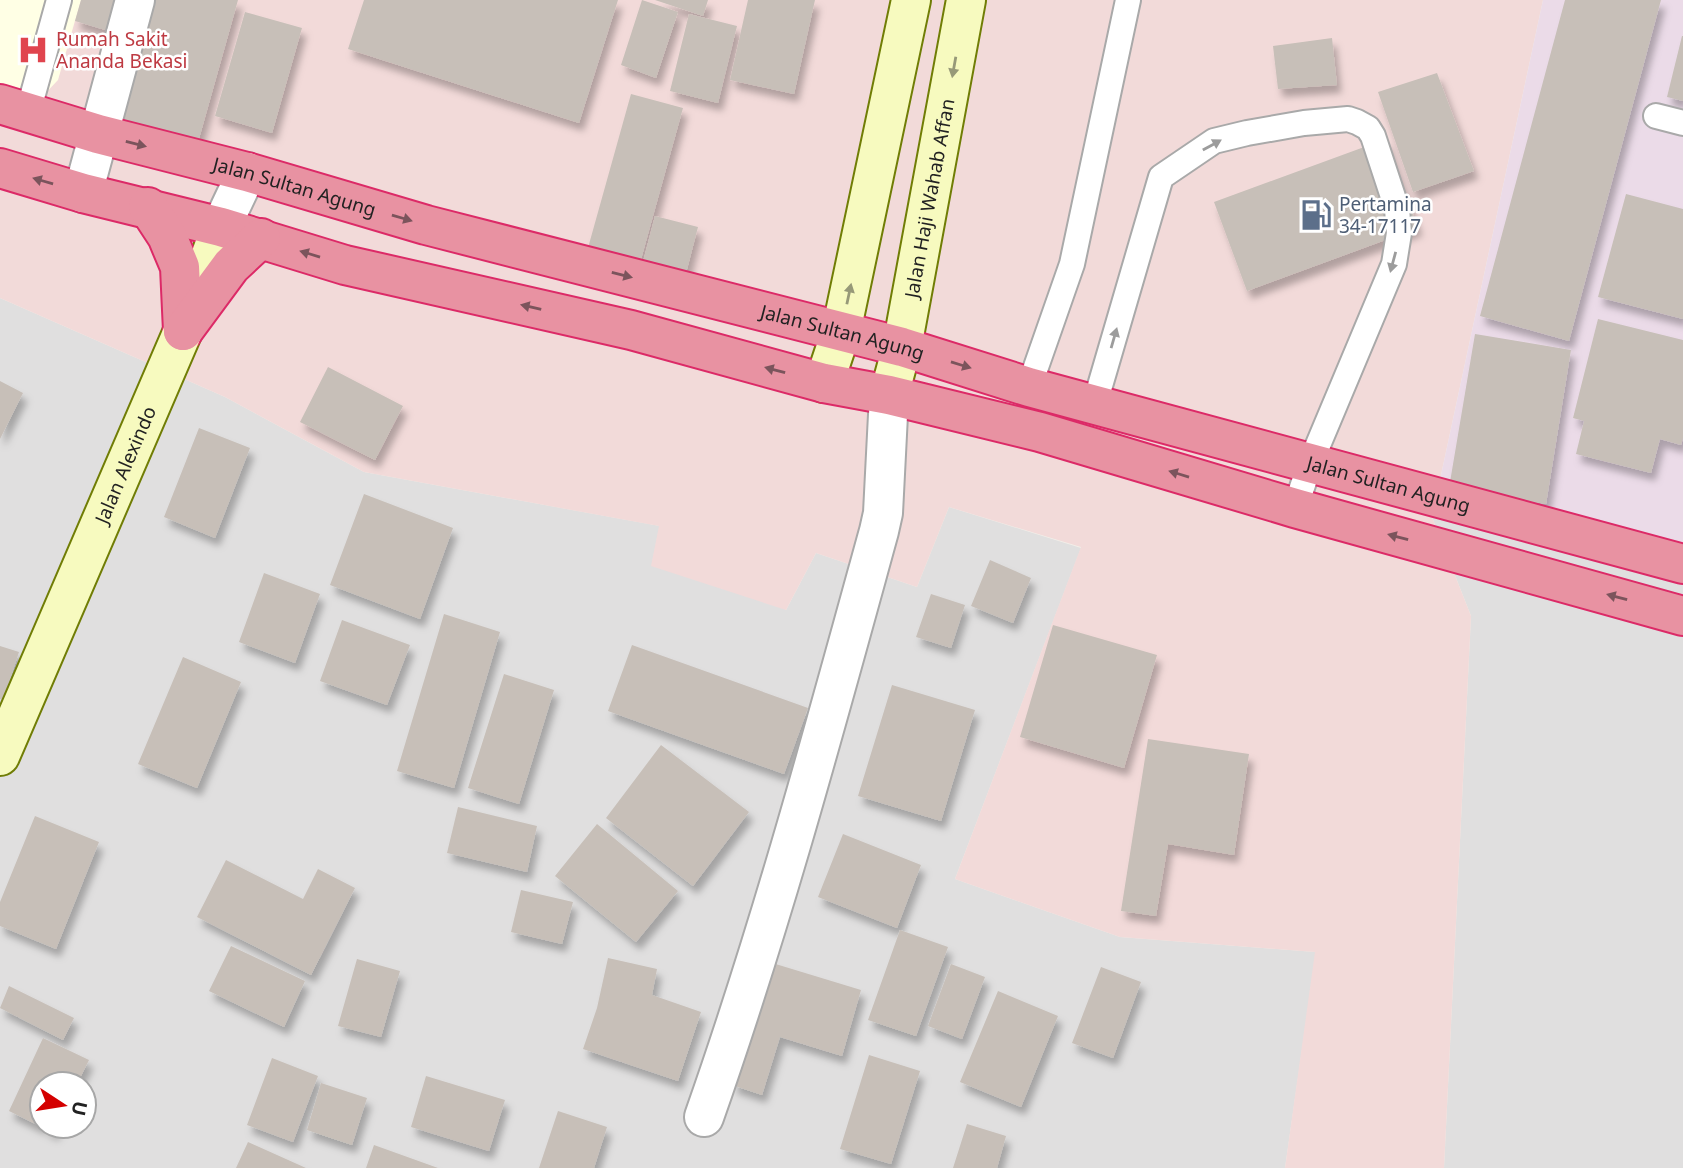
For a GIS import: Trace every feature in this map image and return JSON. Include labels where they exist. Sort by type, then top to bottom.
[{"type":"highway","name":"Jalan Sultan Agung","points":[[14,108],[426,225],[902,347],[1029,387],[1683,564]]},
{"type":"highway","points":[[0,168],[261,238],[345,265],[631,330],[824,383],[889,395],[1040,432],[1295,508],[1683,616]]},
{"type":"highway","points":[[148,207],[167,236],[180,267],[183,331]]},
{"type":"highway","points":[[183,331],[231,266],[261,238]]},
{"type":"street","points":[[83,192],[135,0]]},
{"type":"street","points":[[824,383],[841,332],[911,0]]},
{"type":"street","name":"Jalan Haji Wahab Affan","points":[[889,395],[902,347],[966,0]]},
{"type":"street","name":"Jalan Alexindo","points":[[3,739],[183,331],[221,227],[247,172]]},
{"type":"street","points":[[704,1117],[785,871],[879,531],[883,513],[889,395]]},
{"type":"lane","points":[[14,108],[59,0]]},
{"type":"lane","points":[[1029,387],[1072,264],[1128,0]]},
{"type":"lane","points":[[1656,116],[1683,123]]},
{"type":"lane","points":[[1095,403],[1161,177],[1214,141],[1247,132],[1304,123],[1357,121],[1368,128],[1373,136],[1397,209],[1399,233],[1394,264],[1310,464],[1295,508]]},
{"type":"shaded area","points":[[0,0],[1543,0],[1432,517],[1471,616],[1444,1168],[1285,1168],[1315,952],[1120,937],[955,879],[1081,547],[949,507],[917,587],[816,553],[786,610],[651,566],[659,526],[364,472],[225,397],[0,298]]},
{"type":"shaded area","name":"Rumah Sakit Ananda Bekasi","points":[[0,0],[81,0],[58,80],[28,112],[0,104]]},
{"type":"shaded area","points":[[1543,0],[1683,0],[1683,572],[1432,517]]},
{"type":"shaded area","points":[[0,298],[225,397],[364,472],[660,526],[786,610],[816,553],[917,587],[949,507],[1081,548],[955,879],[1120,937],[1316,952],[1285,1168],[0,1168]]},
{"type":"shaded area","points":[[1432,517],[1683,572],[1683,1168],[1444,1168],[1471,616]]},
{"type":"building","points":[[81,0],[132,0],[122,35],[75,21]]},
{"type":"building","points":[[145,0],[238,0],[195,153],[98,134]]},
{"type":"building","points":[[364,0],[618,0],[579,123],[348,49]]},
{"type":"building","points":[[642,0],[678,12],[656,78],[621,65]]},
{"type":"building","points":[[655,0],[708,0],[703,16]]},
{"type":"building","points":[[748,0],[815,0],[794,94],[730,80]]},
{"type":"building","points":[[1565,0],[1661,0],[1569,341],[1480,316]]},
{"type":"building","points":[[245,12],[302,28],[272,133],[215,116]]},
{"type":"building","points":[[689,14],[737,26],[718,103],[670,91]]},
{"type":"building","points":[[1683,36],[1683,101],[1667,97]]},
{"type":"building","points":[[1332,38],[1337,85],[1278,89],[1273,46]]},
{"type":"building","points":[[1437,73],[1474,171],[1413,192],[1378,92]]},
{"type":"building","points":[[631,94],[683,108],[638,270],[586,255]]},
{"type":"building","name":"Pertamina 34-17117","points":[[1386,139],[1418,228],[1247,291],[1214,202]]},
{"type":"building","points":[[1626,194],[1683,209],[1683,319],[1598,297]]},
{"type":"building","points":[[655,216],[698,227],[685,277],[642,266]]},
{"type":"building","points":[[1598,319],[1683,340],[1683,438],[1681,445],[1660,439],[1651,473],[1576,454],[1584,421],[1573,418]]},
{"type":"building","points":[[1475,334],[1571,350],[1546,504],[1449,488]]},
{"type":"building","points":[[328,367],[403,406],[375,460],[300,422]]},
{"type":"building","points":[[0,381],[23,393],[0,439]]},
{"type":"building","points":[[199,428],[250,448],[215,538],[164,517]]},
{"type":"building","points":[[364,494],[453,528],[420,619],[330,585]]},
{"type":"building","points":[[990,560],[1031,578],[1013,623],[971,606]]},
{"type":"building","points":[[264,573],[320,594],[295,663],[239,642]]},
{"type":"building","points":[[931,594],[965,605],[951,648],[916,637]]},
{"type":"building","points":[[444,614],[500,632],[454,788],[397,771]]},
{"type":"building","points":[[342,620],[410,645],[387,705],[320,681]]},
{"type":"building","points":[[1053,625],[1157,655],[1124,768],[1020,737]]},
{"type":"building","points":[[632,645],[808,708],[784,774],[608,711]]},
{"type":"building","points":[[0,646],[19,652],[3,700],[0,699]]},
{"type":"building","points":[[183,657],[241,682],[197,788],[138,764]]},
{"type":"building","points":[[504,674],[554,690],[519,804],[468,788]]},
{"type":"building","points":[[892,685],[975,710],[941,821],[858,796]]},
{"type":"building","points":[[1148,739],[1249,754],[1234,855],[1168,844],[1156,916],[1121,911]]},
{"type":"building","points":[[661,745],[749,812],[693,886],[606,818]]},
{"type":"building","points":[[458,807],[537,826],[527,872],[447,853]]},
{"type":"building","points":[[35,816],[99,842],[56,949],[0,926],[0,902]]},
{"type":"building","points":[[597,824],[678,891],[636,942],[555,876]]},
{"type":"building","points":[[843,834],[921,865],[897,928],[818,897]]},
{"type":"building","points":[[226,860],[303,899],[318,869],[355,888],[311,975],[197,917]]},
{"type":"building","points":[[521,890],[573,902],[562,944],[511,932]]},
{"type":"building","points":[[900,930],[948,947],[916,1036],[868,1020]]},
{"type":"building","points":[[231,946],[305,981],[284,1027],[209,991]]},
{"type":"building","points":[[608,958],[657,969],[652,995],[701,1012],[678,1081],[583,1049],[597,1008]]},
{"type":"building","points":[[357,959],[400,971],[381,1037],[338,1026]]},
{"type":"building","points":[[769,962],[861,990],[842,1056],[780,1037],[762,1095],[732,1085]]},
{"type":"building","points":[[951,964],[985,977],[962,1039],[928,1026]]},
{"type":"building","points":[[1101,967],[1141,982],[1113,1058],[1072,1043]]},
{"type":"building","points":[[9,986],[74,1018],[63,1040],[0,1008]]},
{"type":"building","points":[[998,991],[1058,1016],[1021,1107],[960,1082]]},
{"type":"building","points":[[43,1038],[89,1060],[84,1070],[28,1070]]},
{"type":"building","points":[[869,1055],[920,1071],[891,1164],[840,1149]]},
{"type":"building","points":[[272,1058],[318,1076],[293,1142],[247,1125]]},
{"type":"building","points":[[28,1070],[28,1120],[9,1111]]},
{"type":"building","points":[[426,1076],[505,1100],[489,1151],[411,1127]]},
{"type":"building","points":[[321,1083],[367,1098],[352,1145],[307,1130]]},
{"type":"building","points":[[558,1111],[607,1127],[594,1168],[539,1168]]},
{"type":"building","points":[[967,1124],[1006,1136],[997,1168],[953,1168]]},
{"type":"building","points":[[248,1142],[306,1168],[236,1168]]},
{"type":"building","points":[[374,1145],[438,1168],[366,1168]]},
{"type":"place","name":"Rumah Sakit Ananda Bekasi","points":[[33,50]]},
{"type":"place","name":"Pertamina 34-17117","points":[[1316,215]]}]
